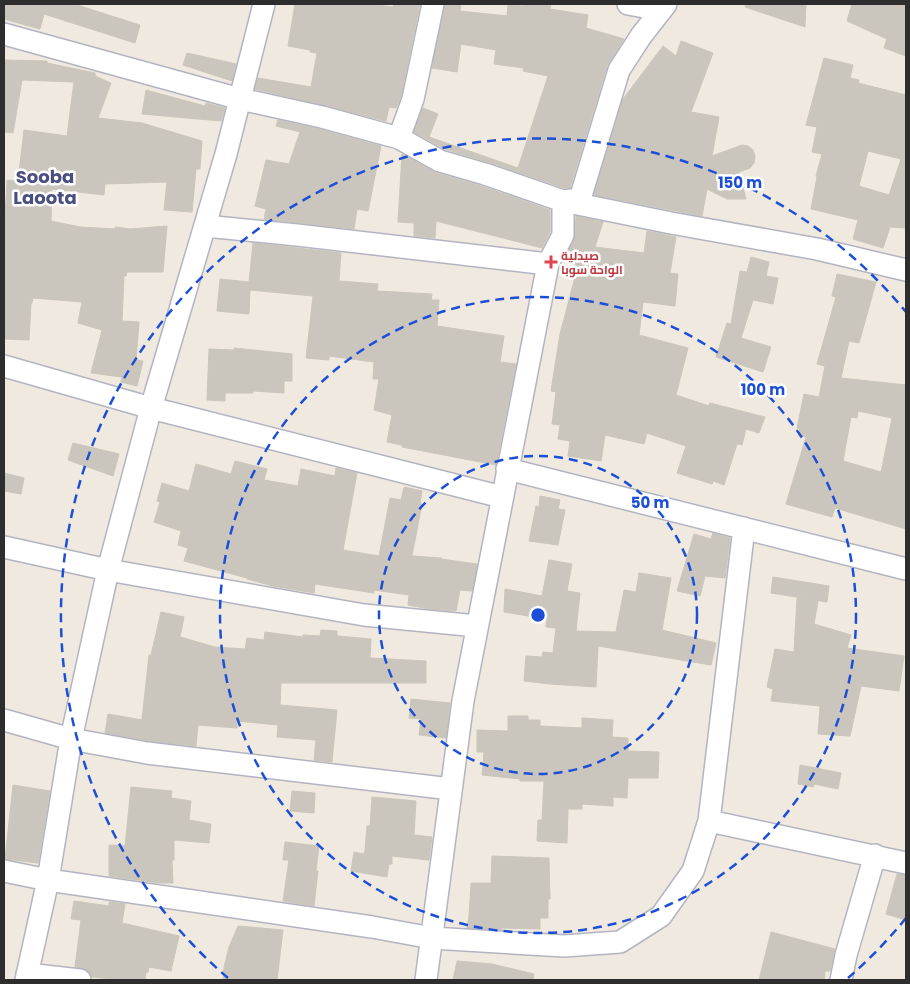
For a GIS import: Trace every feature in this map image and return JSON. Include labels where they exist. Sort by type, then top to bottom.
[{"type":"street","points":[[80,980],[26,977],[48,880],[71,739],[108,570],[151,408],[205,226],[264,4]]},
{"type":"street","points":[[399,138],[413,99],[433,4]]},
{"type":"street","points":[[628,4],[664,7]]},
{"type":"street","points":[[562,201],[580,199],[620,70],[641,36],[664,7]]},
{"type":"street","points":[[4,34],[240,99],[322,117],[399,138],[440,161],[485,174],[562,201],[817,249],[906,270]]},
{"type":"street","points":[[426,980],[463,701],[548,264],[563,235],[562,201]]},
{"type":"street","points":[[205,226],[548,264]]},
{"type":"street","points":[[4,366],[151,408],[502,497]]},
{"type":"street","points":[[507,469],[906,569]]},
{"type":"street","points":[[4,871],[48,880],[372,927],[432,938],[564,946],[620,942],[661,916],[693,871],[709,821],[744,528]]},
{"type":"street","points":[[4,547],[108,570],[364,615],[477,626]]},
{"type":"street","points":[[4,720],[71,739],[147,753],[451,789]]},
{"type":"street","points":[[709,821],[906,863]]},
{"type":"street","points":[[841,980],[846,955],[875,855]]},
{"type":"building","points":[[4,4],[74,4],[140,25],[135,43],[44,14],[40,29],[4,19]]},
{"type":"building","points":[[295,4],[371,4],[393,7],[394,4],[420,4],[401,96],[396,108],[389,107],[386,121],[255,89],[258,78],[311,87],[317,53],[288,46]]},
{"type":"building","points":[[445,4],[461,4],[460,11],[507,16],[508,5],[551,4],[550,9],[588,15],[586,28],[624,39],[607,66],[570,188],[564,188],[445,149],[414,132],[423,108],[438,114],[429,137],[518,168],[548,76],[523,71],[524,68],[494,64],[496,50],[461,44],[457,72],[432,68]]},
{"type":"building","points":[[746,4],[806,4],[805,27],[745,7]]},
{"type":"building","points":[[852,4],[906,4],[906,56],[884,48],[887,39],[847,21]]},
{"type":"building","points":[[681,41],[713,53],[691,112],[719,117],[712,156],[742,145],[748,146],[753,150],[755,156],[754,163],[750,168],[739,172],[746,199],[727,199],[707,189],[702,216],[594,195],[623,99],[663,46],[676,56]]},
{"type":"building","points":[[187,53],[236,64],[232,81],[183,65]]},
{"type":"building","points":[[824,58],[853,65],[850,78],[859,80],[858,83],[906,95],[906,228],[890,227],[883,248],[853,239],[858,220],[811,209],[816,176],[822,154],[812,152],[817,127],[806,125]],"holes":[[[868,151],[901,159],[889,195],[859,186]]]},
{"type":"building","points":[[4,60],[47,61],[47,63],[95,73],[95,76],[111,83],[98,118],[142,123],[202,141],[200,169],[196,169],[192,212],[164,210],[167,182],[105,184],[104,195],[52,189],[51,221],[80,227],[115,229],[115,227],[130,229],[167,226],[163,272],[127,272],[126,276],[124,276],[122,321],[139,322],[136,360],[143,361],[137,386],[121,382],[122,377],[91,373],[102,330],[78,323],[82,302],[33,298],[31,303],[29,340],[4,339],[4,235],[7,180],[18,181],[24,130],[67,136],[74,82],[22,80],[13,133],[4,132]]},
{"type":"building","points":[[146,90],[205,106],[206,103],[225,108],[221,121],[142,114]]},
{"type":"building","points":[[278,120],[381,146],[368,211],[357,209],[354,229],[264,219],[266,209],[255,206],[266,160],[289,164],[300,132],[276,126]]},
{"type":"building","points":[[402,154],[436,173],[481,186],[550,210],[550,232],[542,248],[436,221],[435,238],[414,236],[414,223],[398,222]]},
{"type":"building","points":[[576,216],[603,222],[595,247],[644,253],[647,231],[676,237],[670,273],[678,274],[675,306],[643,302],[639,335],[688,348],[676,395],[709,406],[710,403],[765,417],[759,433],[746,429],[742,445],[737,444],[724,485],[713,481],[712,484],[677,473],[686,446],[647,433],[644,444],[605,435],[601,461],[568,456],[570,441],[558,439],[560,425],[552,424],[556,392],[551,391],[560,334],[578,266],[575,266],[577,258],[567,255],[575,235]]},
{"type":"building","points":[[253,243],[341,253],[339,281],[378,284],[377,291],[432,294],[431,300],[439,300],[437,326],[504,336],[500,362],[516,364],[496,465],[402,447],[402,445],[387,442],[392,415],[374,410],[379,379],[373,379],[374,362],[329,356],[329,360],[306,358],[313,296],[250,290],[249,314],[217,311],[220,279],[249,282]]},
{"type":"building","points":[[751,257],[769,262],[766,276],[778,278],[773,304],[753,300],[741,338],[771,347],[763,372],[716,357],[727,323],[731,324],[740,271],[747,272]]},
{"type":"building","points":[[837,274],[876,282],[859,343],[849,341],[841,378],[906,385],[906,529],[835,508],[832,517],[786,504],[806,437],[799,436],[800,429],[797,428],[804,394],[819,397],[825,366],[817,364],[836,297],[832,296]],"holes":[[[858,411],[892,418],[881,472],[843,461],[851,417],[857,418]]]},
{"type":"building","points":[[234,348],[292,354],[292,381],[284,381],[284,393],[253,391],[253,393],[225,393],[225,401],[207,400],[209,349],[234,350]]},
{"type":"building","points":[[73,443],[119,454],[113,476],[68,460]]},
{"type":"building","points":[[235,461],[267,469],[264,480],[298,486],[301,469],[335,476],[336,468],[357,473],[343,550],[379,556],[390,498],[401,500],[404,487],[422,491],[420,504],[422,504],[412,556],[441,558],[477,564],[472,591],[460,590],[456,611],[430,609],[408,605],[409,595],[374,590],[374,593],[315,584],[314,593],[273,586],[184,561],[188,548],[178,545],[181,531],[154,522],[160,502],[157,501],[162,483],[189,491],[196,464],[231,474]]},
{"type":"building","points":[[4,473],[24,478],[21,494],[4,491]]},
{"type":"building","points":[[540,496],[560,500],[558,509],[565,510],[558,545],[529,541],[536,506],[539,507]]},
{"type":"building","points":[[713,533],[730,538],[725,578],[705,576],[700,596],[677,591],[694,534],[711,539]]},
{"type":"building","points":[[549,560],[572,564],[567,591],[580,593],[576,631],[616,632],[624,590],[636,592],[639,573],[671,578],[662,630],[716,643],[711,665],[598,646],[596,687],[524,681],[526,656],[542,657],[543,652],[553,653],[556,628],[546,627],[547,619],[504,612],[505,589],[542,596]]},
{"type":"building","points":[[773,577],[829,586],[827,602],[771,593]]},
{"type":"building","points":[[797,598],[818,601],[814,624],[851,635],[847,648],[904,656],[899,691],[861,686],[850,736],[818,734],[820,706],[771,701],[773,689],[767,687],[775,649],[794,652]]},
{"type":"building","points":[[161,612],[184,617],[180,637],[215,647],[245,649],[247,638],[264,640],[265,632],[303,637],[303,635],[320,636],[321,630],[337,631],[337,636],[371,639],[370,658],[426,661],[426,683],[281,683],[280,705],[337,710],[332,762],[314,760],[316,740],[277,737],[278,725],[237,721],[237,728],[198,725],[196,746],[149,741],[105,733],[108,714],[142,720],[149,655],[151,655]]},
{"type":"building","points":[[411,699],[450,703],[446,738],[419,735],[421,719],[409,718]]},
{"type":"building","points":[[508,716],[528,716],[528,720],[540,720],[540,726],[582,728],[582,718],[613,720],[612,737],[628,738],[628,751],[659,752],[658,778],[628,778],[627,798],[613,797],[613,806],[582,804],[582,809],[568,809],[567,843],[537,841],[538,820],[542,820],[544,781],[520,781],[520,779],[482,775],[484,752],[477,752],[477,730],[508,731]]},
{"type":"building","points":[[800,765],[841,773],[838,789],[814,784],[813,787],[798,784]]},
{"type":"building","points":[[13,785],[50,791],[38,863],[5,859]]},
{"type":"building","points":[[131,787],[172,791],[171,798],[191,801],[189,820],[211,824],[209,843],[174,840],[174,860],[172,860],[173,883],[159,883],[109,876],[109,845],[125,846]]},
{"type":"building","points":[[292,791],[315,793],[314,813],[290,811]]},
{"type":"building","points":[[372,797],[416,801],[414,835],[432,837],[429,860],[392,856],[392,864],[389,864],[387,877],[351,871],[354,852],[364,854],[367,826],[370,826]]},
{"type":"building","points":[[285,842],[319,846],[314,906],[283,901],[289,860],[283,860]]},
{"type":"building","points":[[492,856],[549,858],[550,899],[548,899],[548,918],[540,918],[540,929],[502,928],[502,930],[467,928],[471,883],[491,883]]},
{"type":"building","points":[[897,874],[906,875],[906,920],[886,914]]},
{"type":"building","points":[[74,901],[109,906],[109,902],[125,904],[122,923],[179,936],[171,971],[149,967],[145,980],[124,980],[92,977],[87,970],[75,967],[81,920],[71,919]]},
{"type":"building","points":[[238,926],[283,930],[277,980],[223,980],[229,947]]},
{"type":"building","points":[[771,932],[835,949],[830,971],[825,971],[824,980],[759,980]]},
{"type":"building","points":[[457,961],[492,964],[534,974],[533,980],[453,980]]},
{"type":"place","name":"صيدلية الواحة سوبا","points":[[551,262]]},
{"type":"district","name":"Sooba Laoota","points":[[45,186]]}]
